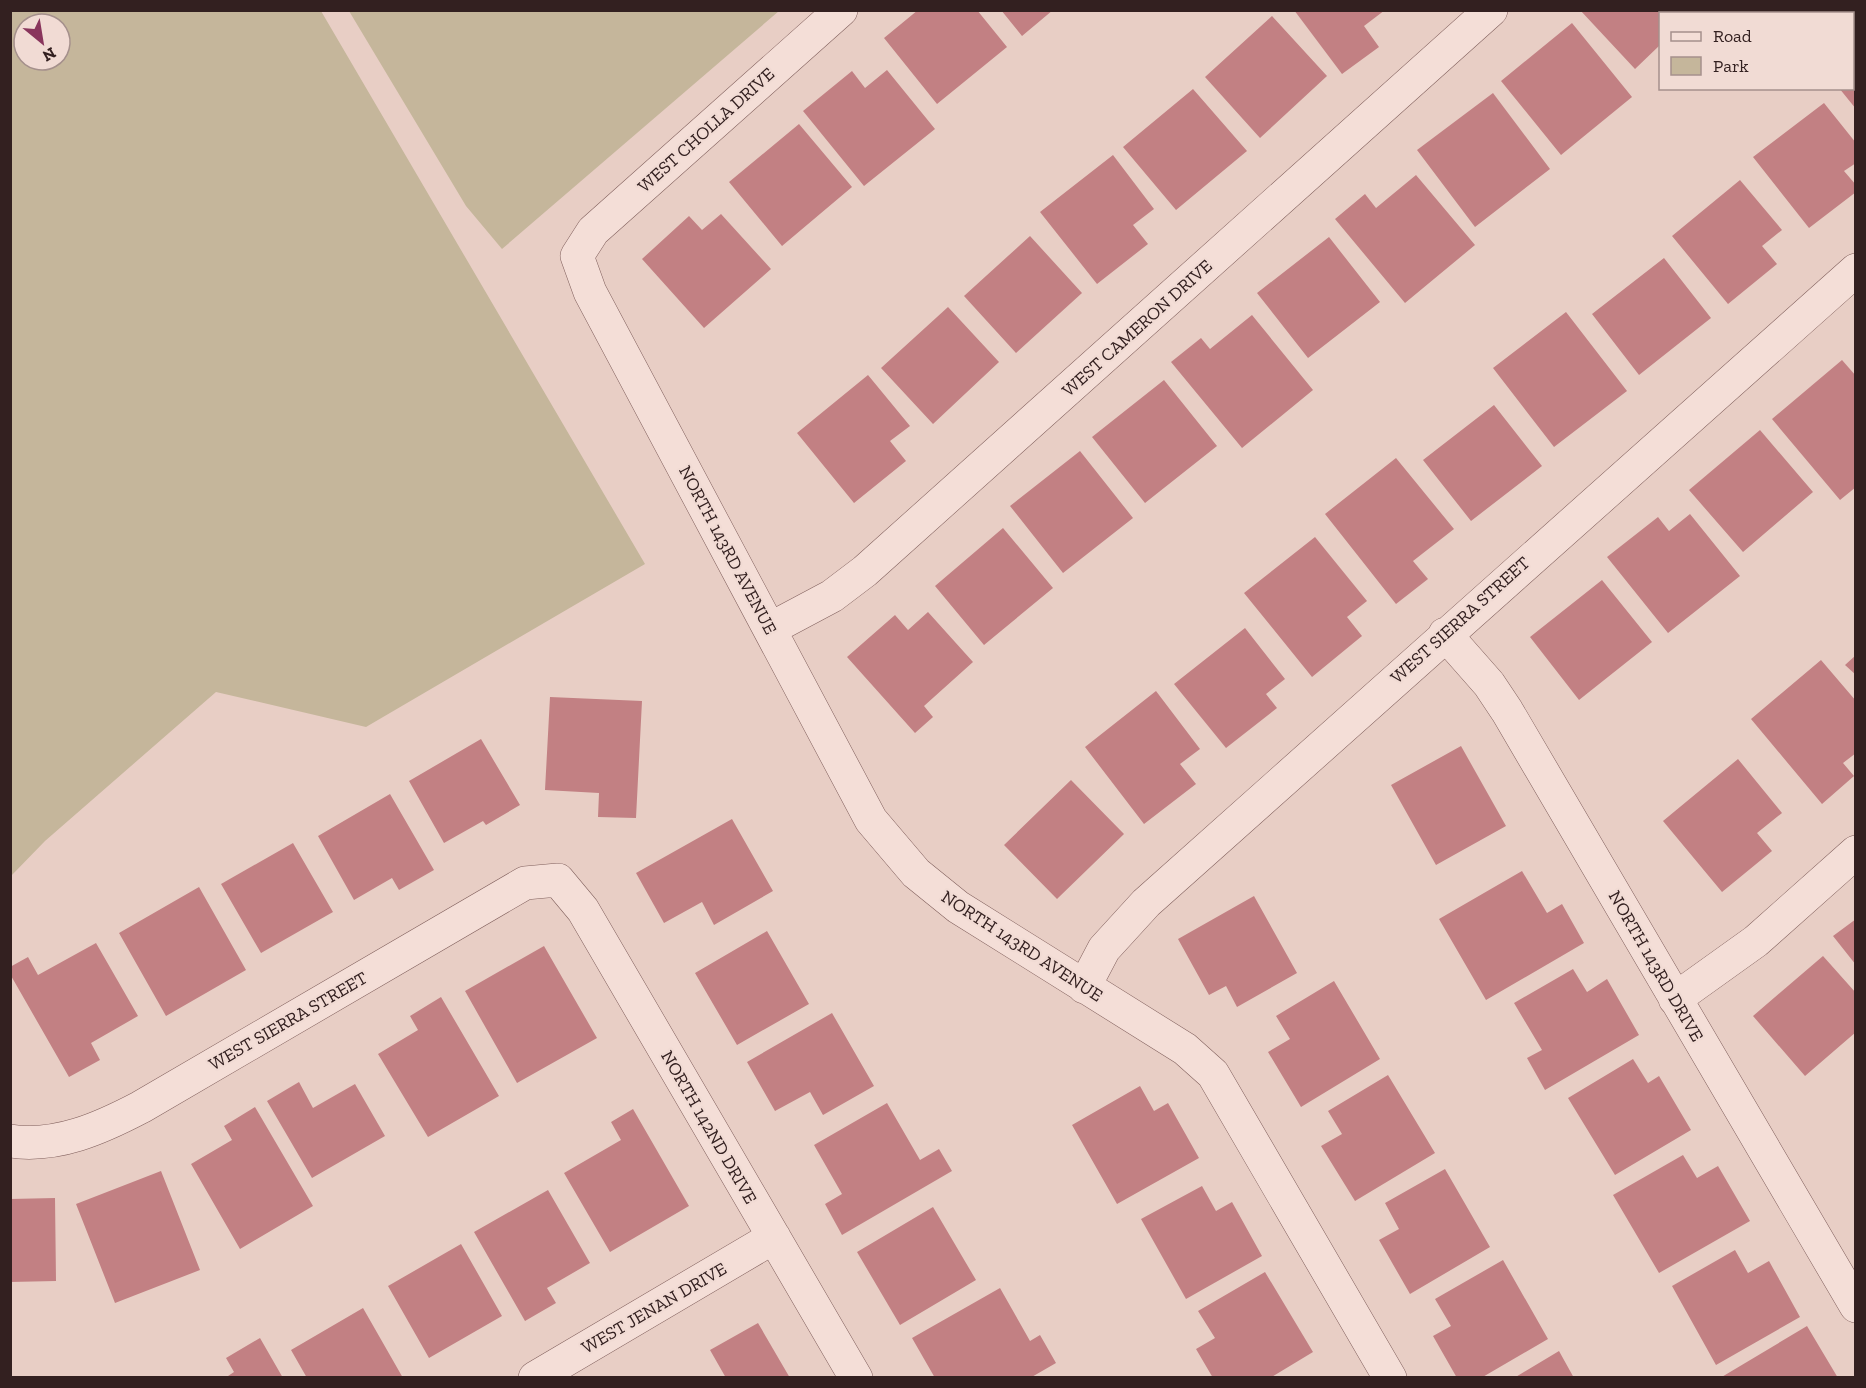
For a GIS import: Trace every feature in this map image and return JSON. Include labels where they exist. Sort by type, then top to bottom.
[{"type":"street","name":"WEST CHOLLA DRIVE","points":[[577,256],[593,231],[841,10]]},
{"type":"street","name":"WEST CAMERON DRIVE","points":[[770,629],[832,596],[865,571],[1491,10]]},
{"type":"street","name":"NORTH 143RD AVENUE","points":[[577,256],[590,292],[871,820],[916,873],[958,907],[1185,1049],[1213,1074],[1390,1377]]},
{"type":"street","name":"WEST SIERRA STREET","points":[[1084,987],[1104,949],[1146,903],[1444,634],[1856,270]]},
{"type":"street","name":"NORTH 143RD DRIVE","points":[[1444,634],[1489,684],[1508,711],[1856,1306]]},
{"type":"street","points":[[1675,999],[1756,941],[1856,852]]},
{"type":"street","name":"WEST SIERRA STREET","points":[[10,1141],[30,1144],[68,1137],[106,1125],[141,1107],[525,883],[558,880]]},
{"type":"street","name":"NORTH 142ND DRIVE","points":[[558,880],[583,910],[856,1377]]},
{"type":"street","name":"WEST JENAN DRIVE","points":[[534,1377],[774,1237]]},
{"type":"green space","points":[[11,10],[321,11],[645,564],[366,727],[216,692],[45,841],[11,876]]},
{"type":"green space","points":[[349,11],[779,11],[502,249],[466,206]]},
{"type":"building","points":[[918,10],[977,10],[1007,47],[937,104],[884,38]]},
{"type":"building","points":[[1001,10],[1053,10],[1022,36]]},
{"type":"building","points":[[1294,10],[1385,10],[1364,26],[1379,47],[1342,74]]},
{"type":"building","points":[[1580,10],[1697,10],[1696,12],[1659,12],[1659,46],[1635,69]]},
{"type":"building","points":[[1272,16],[1327,76],[1260,138],[1205,77]]},
{"type":"building","points":[[1572,23],[1632,97],[1561,155],[1501,81]]},
{"type":"building","points":[[887,70],[935,129],[864,186],[803,111],[852,71],[865,88]]},
{"type":"building","points":[[1856,74],[1856,109],[1841,90],[1854,90],[1854,75]]},
{"type":"building","points":[[1193,89],[1247,151],[1176,210],[1123,147]]},
{"type":"building","points":[[1493,93],[1550,169],[1475,227],[1417,150]]},
{"type":"building","points":[[1824,103],[1856,143],[1856,163],[1844,171],[1856,185],[1856,192],[1809,228],[1753,157]]},
{"type":"building","points":[[799,124],[852,187],[782,246],[729,182]]},
{"type":"building","points":[[1113,155],[1154,209],[1133,225],[1148,244],[1097,284],[1040,212]]},
{"type":"building","points":[[1416,175],[1475,245],[1405,303],[1335,219],[1365,194],[1376,208]]},
{"type":"building","points":[[1740,180],[1782,230],[1762,246],[1777,264],[1728,304],[1672,236]]},
{"type":"building","points":[[721,214],[771,269],[704,328],[642,259],[689,216],[702,230]]},
{"type":"building","points":[[1030,236],[1082,293],[1016,353],[964,296]]},
{"type":"building","points":[[1329,237],[1380,302],[1308,358],[1257,293]]},
{"type":"building","points":[[1664,258],[1711,318],[1639,375],[1592,314]]},
{"type":"building","points":[[948,307],[999,362],[933,424],[881,368]]},
{"type":"building","points":[[1566,312],[1627,391],[1554,447],[1493,368]]},
{"type":"building","points":[[1252,315],[1313,390],[1242,448],[1171,362],[1201,338],[1210,349]]},
{"type":"building","points":[[1842,360],[1856,376],[1856,487],[1840,500],[1772,419]]},
{"type":"building","points":[[868,375],[910,426],[890,441],[906,461],[854,503],[797,433]]},
{"type":"building","points":[[1164,380],[1217,446],[1145,503],[1092,437]]},
{"type":"building","points":[[1494,405],[1542,466],[1471,521],[1423,460]]},
{"type":"building","points":[[1760,430],[1813,492],[1743,552],[1689,490]]},
{"type":"building","points":[[1080,451],[1133,518],[1063,573],[1010,506]]},
{"type":"building","points":[[1396,458],[1454,529],[1413,561],[1428,579],[1396,604],[1325,514]]},
{"type":"building","points":[[1690,514],[1740,576],[1668,633],[1607,557],[1658,517],[1669,531]]},
{"type":"building","points":[[1003,528],[1053,588],[984,645],[935,586]]},
{"type":"building","points":[[1315,537],[1367,601],[1347,617],[1362,636],[1312,677],[1244,593]]},
{"type":"building","points":[[1602,580],[1652,642],[1579,700],[1530,637]]},
{"type":"building","points":[[928,612],[973,662],[924,706],[933,717],[915,733],[847,657],[895,615],[908,630]]},
{"type":"building","points":[[1245,628],[1285,679],[1266,694],[1277,708],[1226,748],[1174,684]]},
{"type":"building","points":[[1856,655],[1856,675],[1845,665]]},
{"type":"building","points":[[1821,660],[1856,701],[1856,753],[1843,763],[1854,776],[1822,804],[1751,719]]},
{"type":"building","points":[[1156,691],[1200,749],[1180,764],[1196,784],[1144,824],[1085,747]]},
{"type":"building","points":[[550,697],[642,701],[636,818],[598,817],[599,793],[545,790]]},
{"type":"building","points":[[481,739],[520,805],[486,825],[483,821],[444,843],[409,781]]},
{"type":"building","points":[[1461,746],[1506,826],[1436,865],[1391,785]]},
{"type":"building","points":[[1738,759],[1782,813],[1757,833],[1772,851],[1722,892],[1663,821]]},
{"type":"building","points":[[1071,780],[1124,834],[1057,899],[1004,845]]},
{"type":"building","points":[[390,794],[434,870],[399,890],[392,878],[354,900],[318,836]]},
{"type":"building","points":[[732,819],[773,891],[714,925],[702,902],[664,923],[636,873]]},
{"type":"building","points":[[293,843],[333,912],[261,953],[221,884]]},
{"type":"building","points":[[1522,871],[1547,913],[1562,904],[1584,943],[1486,1000],[1439,919]]},
{"type":"building","points":[[199,887],[246,970],[166,1016],[119,933]]},
{"type":"building","points":[[1254,896],[1297,973],[1237,1007],[1226,986],[1209,995],[1178,939]]},
{"type":"building","points":[[1856,919],[1856,965],[1833,936]]},
{"type":"building","points":[[767,931],[809,1004],[737,1045],[695,973]]},
{"type":"building","points":[[96,943],[138,1016],[91,1043],[100,1060],[69,1077],[10,974],[10,967],[28,957],[38,975]]},
{"type":"building","points":[[544,946],[597,1038],[517,1083],[465,991]]},
{"type":"building","points":[[1823,956],[1856,993],[1856,1032],[1805,1076],[1753,1016]]},
{"type":"building","points":[[1573,969],[1587,992],[1607,979],[1639,1035],[1545,1090],[1527,1058],[1542,1050],[1514,1003]]},
{"type":"building","points":[[1334,981],[1380,1059],[1301,1107],[1268,1052],[1290,1039],[1276,1016]]},
{"type":"building","points":[[441,997],[499,1096],[428,1137],[378,1054],[418,1030],[410,1016]]},
{"type":"building","points":[[832,1013],[874,1086],[823,1115],[810,1092],[775,1111],[747,1062]]},
{"type":"building","points":[[1633,1059],[1648,1083],[1659,1076],[1691,1130],[1615,1175],[1568,1098]]},
{"type":"building","points":[[1388,1075],[1435,1153],[1355,1201],[1321,1146],[1342,1134],[1328,1111]]},
{"type":"building","points":[[299,1082],[313,1108],[355,1084],[385,1136],[312,1178],[267,1101]]},
{"type":"building","points":[[1140,1086],[1154,1111],[1168,1103],[1199,1158],[1117,1204],[1072,1125]]},
{"type":"building","points":[[887,1103],[920,1160],[939,1149],[952,1171],[842,1235],[825,1204],[842,1194],[814,1145]]},
{"type":"building","points":[[255,1107],[313,1206],[240,1249],[191,1164],[232,1140],[224,1126]]},
{"type":"building","points":[[633,1109],[689,1206],[610,1252],[564,1173],[621,1140],[611,1122]]},
{"type":"building","points":[[1683,1155],[1697,1178],[1718,1166],[1750,1221],[1659,1273],[1613,1195]]},
{"type":"building","points":[[1445,1169],[1490,1247],[1410,1294],[1379,1240],[1399,1229],[1385,1203]]},
{"type":"building","points":[[161,1171],[200,1270],[115,1303],[76,1204]]},
{"type":"building","points":[[1202,1186],[1216,1211],[1232,1202],[1262,1256],[1186,1299],[1141,1219]]},
{"type":"building","points":[[548,1190],[590,1263],[547,1288],[556,1303],[525,1321],[474,1232]]},
{"type":"building","points":[[55,1198],[56,1281],[10,1282],[10,1199]]},
{"type":"building","points":[[933,1207],[976,1280],[900,1325],[857,1252]]},
{"type":"building","points":[[461,1244],[502,1316],[429,1358],[388,1286]]},
{"type":"building","points":[[1735,1250],[1748,1273],[1769,1261],[1800,1317],[1716,1365],[1672,1286]]},
{"type":"building","points":[[1503,1260],[1548,1339],[1481,1378],[1457,1378],[1433,1336],[1451,1326],[1435,1299]]},
{"type":"building","points":[[1265,1272],[1313,1352],[1270,1378],[1213,1378],[1196,1349],[1215,1338],[1198,1311]]},
{"type":"building","points":[[1000,1288],[1030,1341],[1040,1335],[1056,1363],[1030,1378],[935,1378],[912,1338]]},
{"type":"building","points":[[363,1308],[403,1378],[307,1378],[291,1350]]},
{"type":"building","points":[[758,1323],[790,1378],[726,1378],[710,1350]]},
{"type":"building","points":[[1807,1326],[1838,1378],[1720,1378]]},
{"type":"building","points":[[260,1338],[283,1378],[225,1378],[234,1372],[226,1358]]},
{"type":"building","points":[[1559,1351],[1574,1378],[1514,1378]]}]
